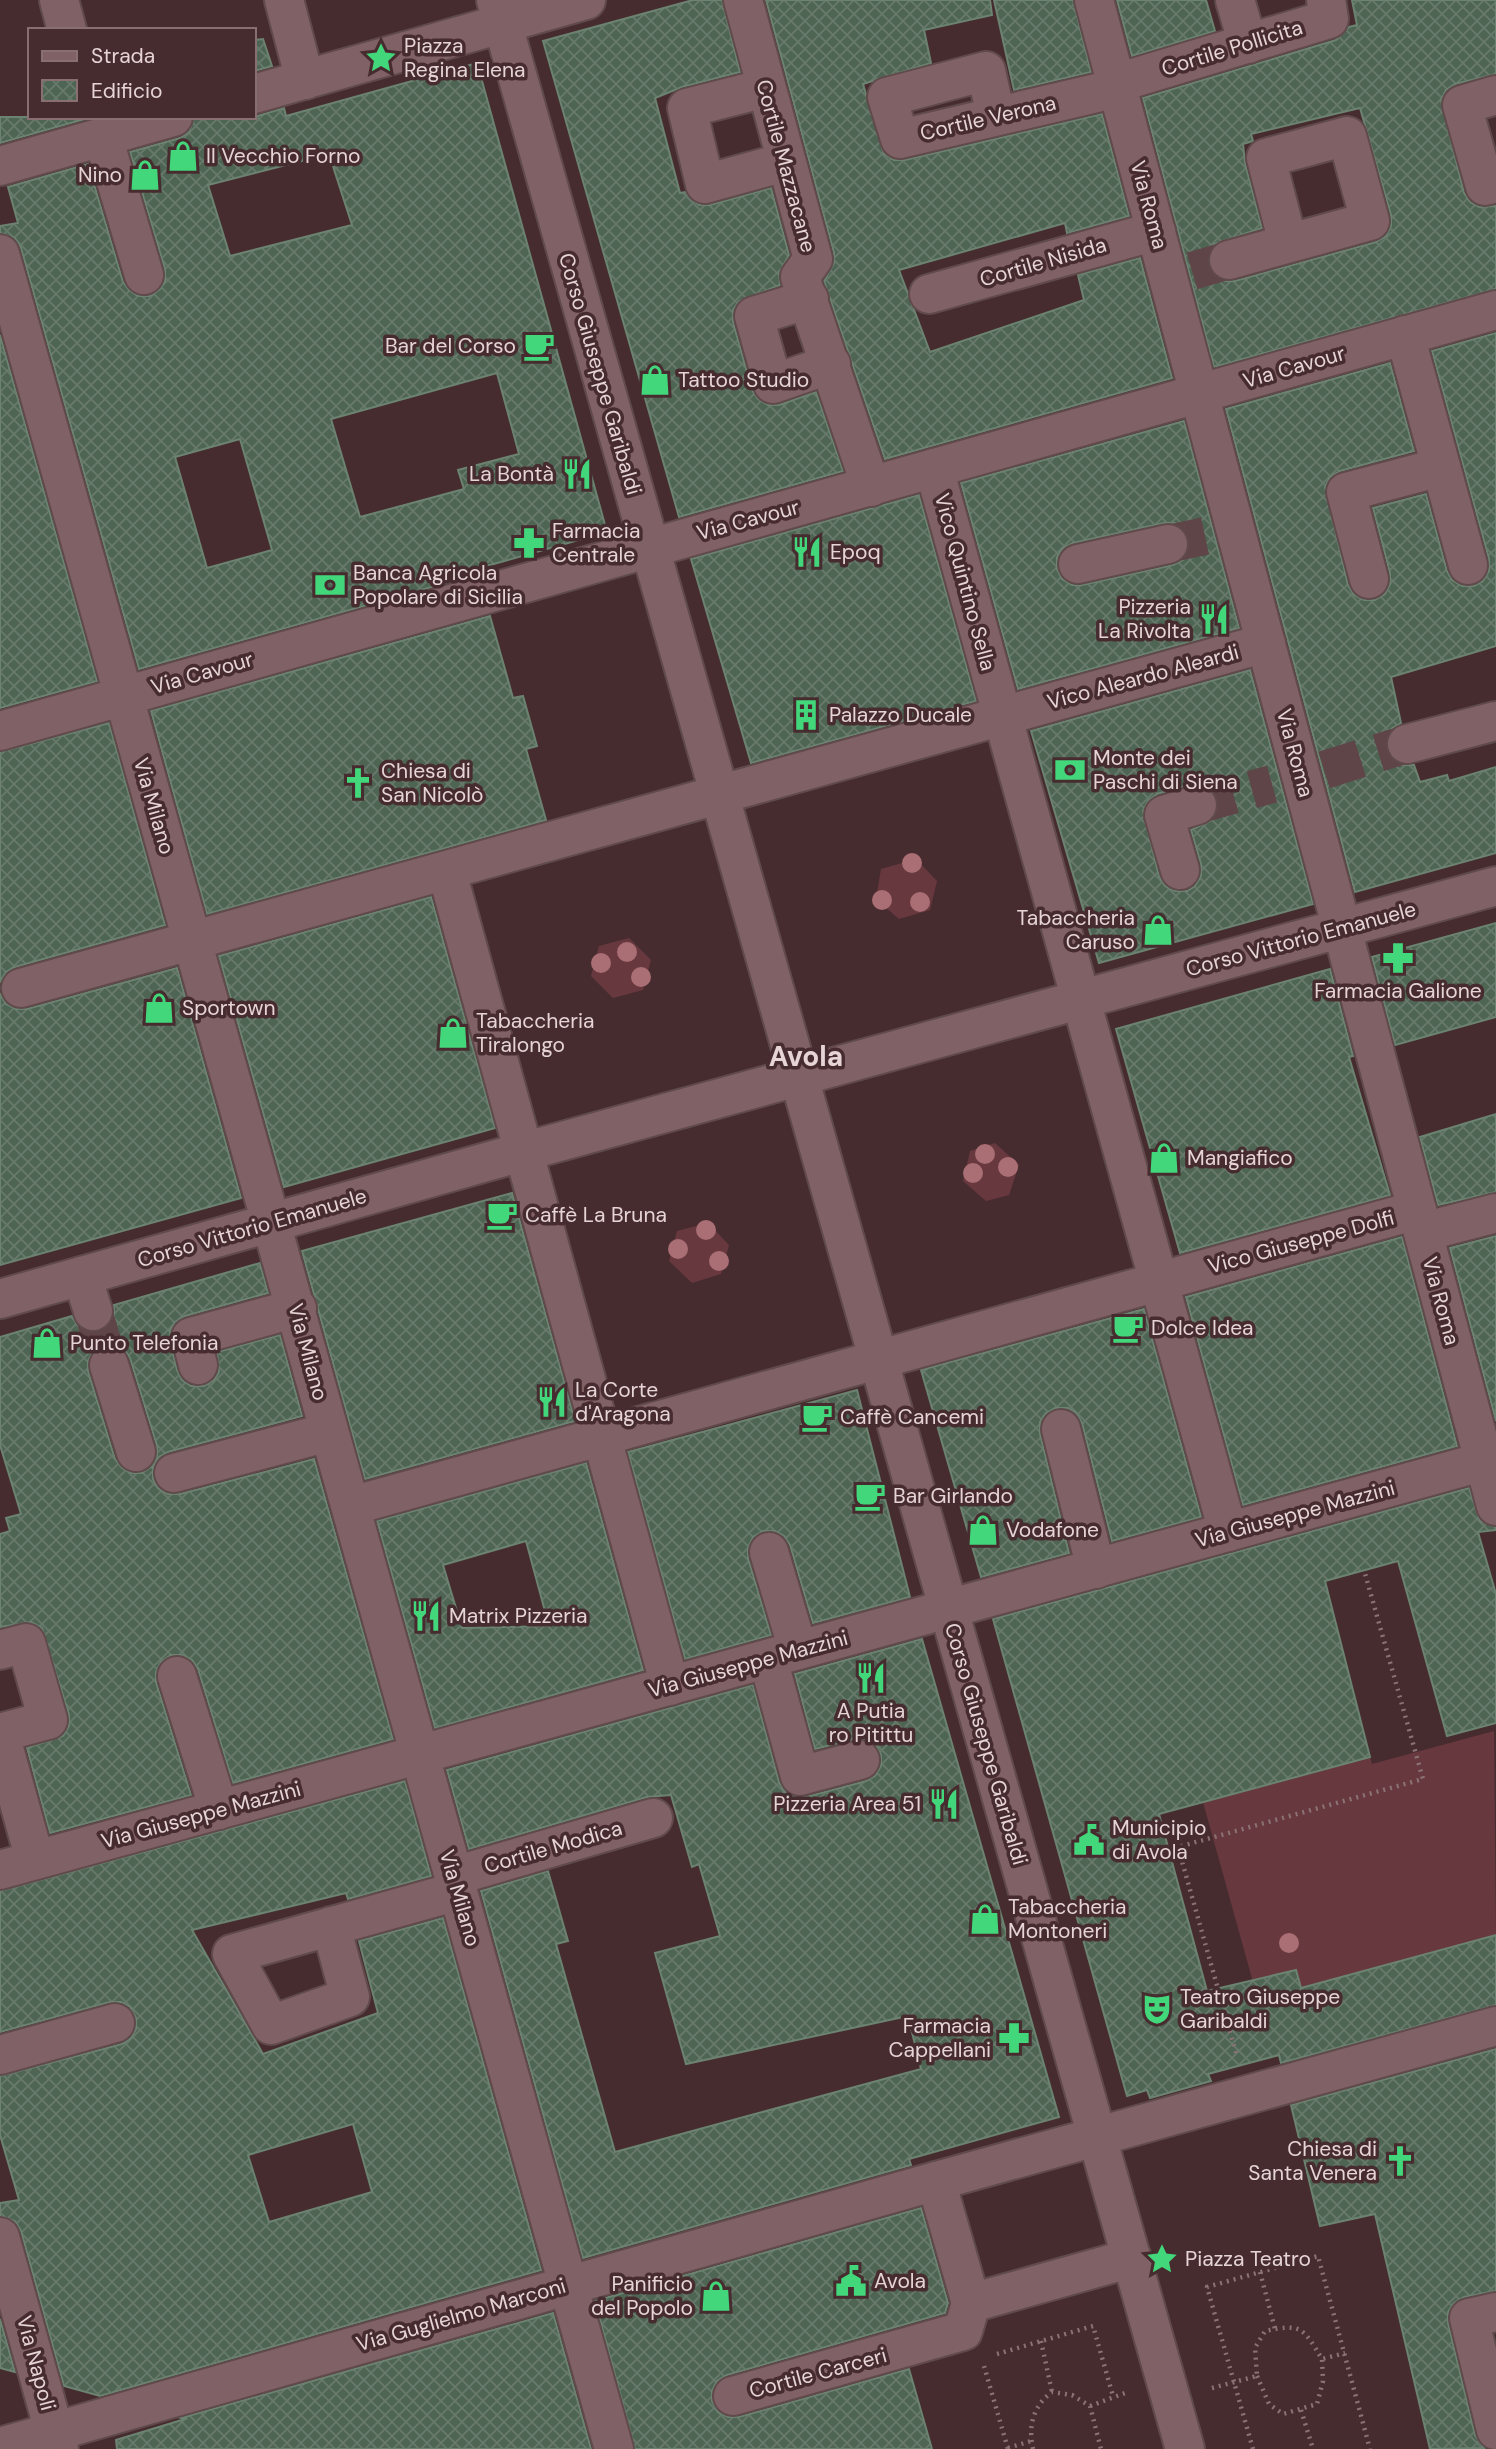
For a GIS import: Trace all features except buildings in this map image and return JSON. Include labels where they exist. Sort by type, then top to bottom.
[{"type":"street","points":[[59,0],[66,28]]},
{"type":"street","points":[[284,0],[278,87],[586,0]]},
{"type":"street","name":"Cortile Mazzacane","points":[[743,0],[813,260],[800,277],[871,486]]},
{"type":"street","name":"Via Roma","points":[[1094,0],[1156,231],[1180,274],[1220,533],[1266,643],[1299,776],[1420,1221],[1490,1460],[1496,1506]]},
{"type":"street","points":[[1235,0],[1248,44]]},
{"type":"street","name":"Cortile Pollicita","points":[[1117,86],[1329,19],[1325,0]]},
{"type":"street","name":"Corso Giuseppe Garibaldi","points":[[502,25],[1185,2449]]},
{"type":"street","name":"Cortile Verona","points":[[887,97],[901,139],[1117,86]]},
{"type":"street","points":[[766,89],[687,108],[705,184],[785,162]]},
{"type":"street","points":[[1479,100],[1485,186],[1496,183]]},
{"type":"street","points":[[0,166],[98,131],[162,119]]},
{"type":"street","points":[[98,131],[144,275]]},
{"type":"street","points":[[1229,260],[1370,221],[1347,136],[1266,158],[1288,243]]},
{"type":"street","name":"Cortile Nisida","points":[[929,294],[1156,231]]},
{"type":"street","name":"Via Milano","points":[[0,254],[614,2449]]},
{"type":"street","points":[[809,299],[754,316],[773,384],[831,364]]},
{"type":"street","name":"Via Cavour","points":[[0,731],[1496,310]]},
{"type":"street","points":[[1405,335],[1468,565]]},
{"type":"street","points":[[1369,579],[1346,492],[1441,467]]},
{"type":"street","name":"Vico Quintino Sella","points":[[934,468],[1093,995],[1169,1285],[1228,1532]]},
{"type":"street","points":[[1078,564],[1168,544]]},
{"type":"street","name":"Vico Aleardo Aleardi","points":[[22,988],[438,875],[717,787],[1006,708],[1266,643]]},
{"type":"street","points":[[1407,744],[1496,720]]},
{"type":"street","points":[[1180,870],[1164,814],[1197,805]]},
{"type":"street","points":[[438,875],[514,1154],[670,1686]]},
{"type":"street","name":"Corso Vittorio Emanuele","points":[[0,1299],[88,1293],[271,1222],[1496,886]]},
{"type":"street","name":"Vico Giuseppe Dolfi","points":[[351,1506],[598,1445],[881,1370],[1169,1285],[1420,1221],[1496,1213]]},
{"type":"street","points":[[198,1365],[191,1337],[297,1308]]},
{"type":"street","points":[[109,1365],[136,1452]]},
{"type":"street","points":[[1061,1429],[1096,1569]]},
{"type":"street","points":[[174,1474],[329,1432]]},
{"type":"street","name":"Via Giuseppe Mazzini","points":[[18,1865],[1490,1460]]},
{"type":"street","points":[[769,1552],[800,1776],[860,1760]]},
{"type":"street","points":[[13,1647],[48,1720],[0,1734],[18,1865]]},
{"type":"street","points":[[177,1676],[219,1810]]},
{"type":"street","name":"Cortile Modica","points":[[331,1926],[350,1997],[271,2025],[232,1954],[331,1926],[653,1818]]},
{"type":"street","points":[[0,2054],[115,2023]]},
{"type":"street","name":"Via Guglielmo Marconi","points":[[0,2447],[57,2440],[568,2284],[929,2183],[1093,2122],[1247,2094],[1496,2026]]},
{"type":"street","points":[[929,2183],[971,2304],[1132,2259]]},
{"type":"street","name":"Via Napoli","points":[[0,2237],[9,2303],[57,2440]]},
{"type":"street","name":"Cortile Carceri","points":[[733,2396],[963,2332],[971,2304]]},
{"type":"street","points":[[1496,2312],[1469,2318],[1496,2430]]},
{"type":"path","points":[[1247,2094],[1178,1847],[1423,1779],[1364,1570]]},
{"type":"path","points":[[1253,2449],[1207,2287],[1318,2256],[1370,2449]]},
{"type":"path","points":[[1260,2272],[1275,2329]]},
{"type":"path","points":[[1288,2325],[1306,2333],[1322,2359],[1323,2381],[1317,2404],[1283,2414],[1269,2404],[1257,2376],[1255,2348],[1265,2331],[1275,2329],[1288,2325]]},
{"type":"path","points":[[994,2355],[1093,2326],[1113,2396]]},
{"type":"path","points":[[1041,2341],[1052,2392]]},
{"type":"path","points":[[1322,2359],[1345,2353]]},
{"type":"path","points":[[982,2359],[1008,2448],[1031,2441]]},
{"type":"path","points":[[1170,2396],[1234,2384],[1257,2376]]},
{"type":"path","points":[[1033,2449],[1033,2414],[1039,2402],[1052,2392],[1072,2395],[1090,2406],[1101,2449]]},
{"type":"path","points":[[1301,2410],[1313,2449]]},
{"type":"shaded area","points":[[916,859],[937,881],[930,910],[899,919],[876,899],[881,869]]},
{"type":"shaded area","points":[[629,938],[651,960],[643,990],[613,998],[591,976],[599,946]]},
{"type":"shaded area","points":[[995,1143],[1019,1165],[1009,1195],[986,1201],[963,1181],[970,1151]]},
{"type":"shaded area","points":[[708,1223],[729,1245],[721,1274],[692,1283],[669,1261],[677,1231]]},
{"type":"shaded area","points":[[1494,1731],[1496,1935],[1301,1988],[1296,1970],[1253,1982],[1203,1802],[1370,1757],[1372,1764]]},
{"type":"tunnel","points":[[1192,271],[1229,260]]},
{"type":"tunnel","points":[[1168,544],[1205,536]]},
{"type":"tunnel","points":[[1324,770],[1407,744]]},
{"type":"tunnel","points":[[1197,805],[1272,784]]},
{"type":"tunnel","points":[[93,1311],[109,1365]]},
{"type":"place","name":"Piazza Regina Elena","points":[[381,58]]},
{"type":"place","name":"Il Vecchio Forno","points":[[183,156]]},
{"type":"place","name":"Nino","points":[[145,175]]},
{"type":"place","name":"Bar del Corso","points":[[539,346]]},
{"type":"place","name":"Tattoo Studio","points":[[655,380]]},
{"type":"place","name":"La Bontà","points":[[577,474]]},
{"type":"place","name":"Farmacia Centrale","points":[[529,543]]},
{"type":"place","name":"Epoq","points":[[807,552]]},
{"type":"place","name":"Banca Agricola Popolare di Sicilia","points":[[330,585]]},
{"type":"place","name":"Pizzeria La Rivolta","points":[[1214,619]]},
{"type":"place","name":"Palazzo Ducale","points":[[806,715]]},
{"type":"place","name":"Monte dei Paschi di Siena","points":[[1070,770]]},
{"type":"place","name":"Chiesa di San Nicolò","points":[[358,783]]},
{"type":"place","name":"Tabaccheria Caruso","points":[[1158,930]]},
{"type":"place","name":"Farmacia Galione","points":[[1398,958]]},
{"type":"place","name":"Sportown","points":[[159,1008]]},
{"type":"place","name":"Tabaccheria Tiralongo","points":[[453,1033]]},
{"type":"place","name":"Mangiafico","points":[[1164,1158]]},
{"type":"place","name":"Caffè La Bruna","points":[[502,1215]]},
{"type":"place","name":"Dolce Idea","points":[[1128,1328]]},
{"type":"place","name":"Punto Telefonia","points":[[47,1343]]},
{"type":"place","name":"La Corte d'Aragona","points":[[552,1402]]},
{"type":"place","name":"Caffè Cancemi","points":[[817,1417]]},
{"type":"place","name":"Bar Girlando","points":[[870,1496]]},
{"type":"place","name":"Vodafone","points":[[983,1530]]},
{"type":"place","name":"Matrix Pizzeria","points":[[426,1616]]},
{"type":"place","name":"A Putia ro Pitittu","points":[[871,1678]]},
{"type":"place","name":"Pizzeria Area 51","points":[[944,1804]]},
{"type":"place","name":"Municipio di Avola","points":[[1089,1840]]},
{"type":"place","name":"Tabaccheria Montoneri","points":[[985,1919]]},
{"type":"place","name":"Teatro Giuseppe Garibaldi","points":[[1157,2009]]},
{"type":"place","name":"Farmacia Cappellani","points":[[1014,2038]]},
{"type":"place","name":"Chiesa di Santa Venera","points":[[1400,2161]]},
{"type":"place","name":"Piazza Teatro","points":[[1162,2259]]},
{"type":"place","name":"Avola","points":[[851,2281]]},
{"type":"place","name":"Panificio del Popolo","points":[[716,2296]]},
{"type":"district","name":"Avola","points":[[806,1056]]}]
